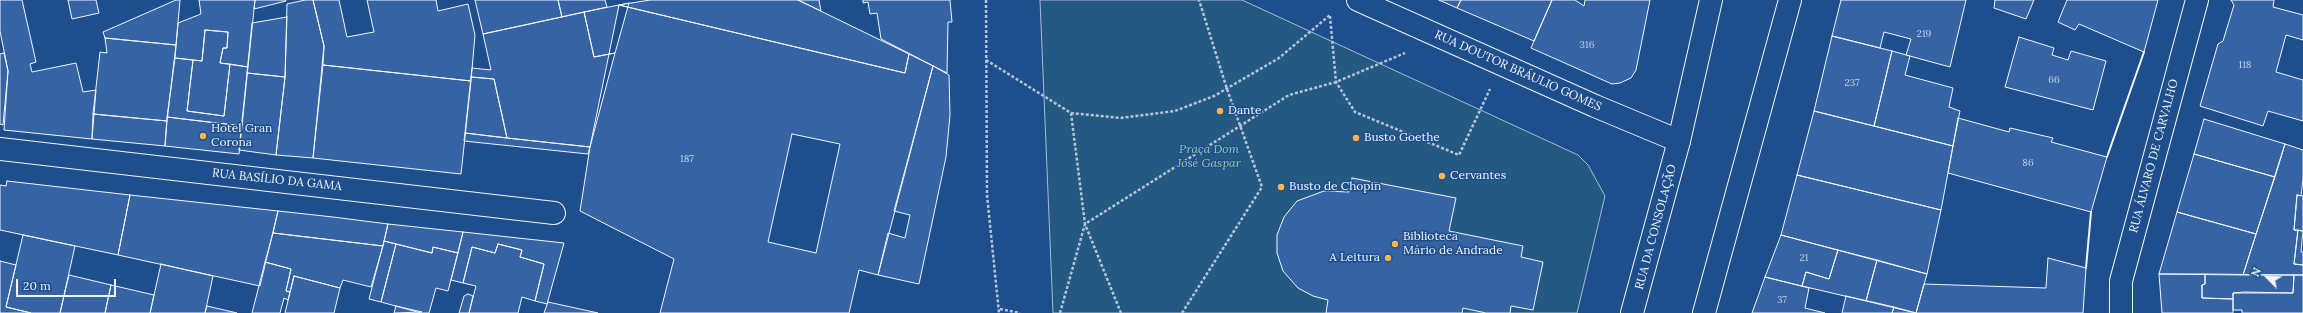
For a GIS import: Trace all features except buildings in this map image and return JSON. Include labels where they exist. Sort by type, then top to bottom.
[{"type":"street","name":"RUA DOUTOR BRÁULIO GOMES","points":[[1358,0],[1595,106],[1679,141]]},
{"type":"street","name":"RUA DA CONSOLAÇÃO","points":[[1632,313],[1679,141],[1711,0]]},
{"type":"street","points":[[1704,313],[1790,0]]},
{"type":"street","name":"RUA ÁLVARO DE CARVALHO","points":[[2121,313],[2123,273],[2197,0]]},
{"type":"street","name":"RUA BASÍLIO DA GAMA","points":[[0,149],[554,212]]},
{"type":"path","points":[[986,0],[987,196],[1000,309],[999,313]]},
{"type":"path","points":[[1182,313],[1262,187],[1227,89],[1200,0]]},
{"type":"path","points":[[986,60],[1071,113],[1120,118],[1176,111],[1214,96],[1279,58],[1330,16],[1336,82],[1355,112],[1459,155],[1491,87]]},
{"type":"path","points":[[1060,313],[1085,224],[1289,95],[1336,82],[1410,51]]},
{"type":"path","points":[[1071,113],[1085,224],[1120,313]]},
{"type":"path","points":[[1000,309],[1020,313]]},
{"type":"green space","name":"Praça Dom José Gaspar","points":[[1040,0],[1242,0],[1578,155],[1588,165],[1605,196],[1577,313],[1053,313]]},
{"type":"wall","points":[[2107,157],[2144,52]]},
{"type":"wall","points":[[2086,268],[2091,212]]},
{"type":"place","name":"Dante","points":[[1220,111]]},
{"type":"place","name":"Hotel Gran Corona","points":[[203,136]]},
{"type":"place","name":"Busto Goethe","points":[[1356,138]]},
{"type":"place","name":"Cervantes","points":[[1442,176]]},
{"type":"place","name":"Busto de Chopin","points":[[1281,187]]},
{"type":"place","name":"Biblioteca Mário de Andrade","points":[[1395,244]]},
{"type":"place","name":"A Leitura","points":[[1388,258]]}]
